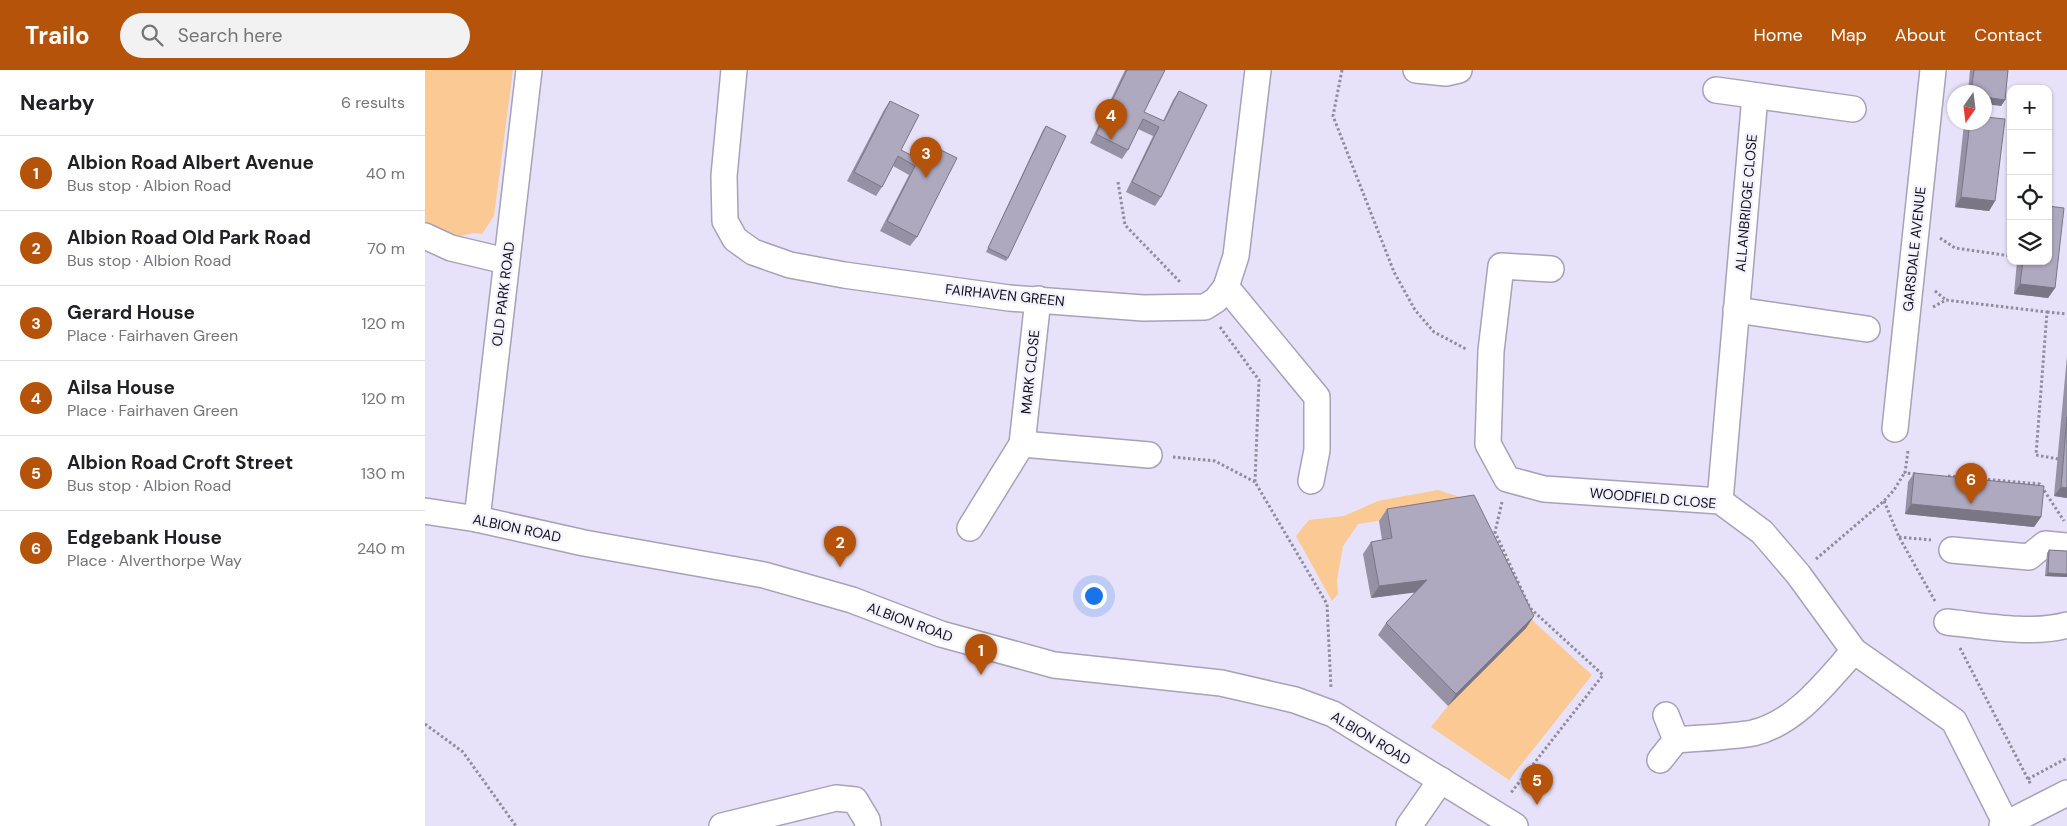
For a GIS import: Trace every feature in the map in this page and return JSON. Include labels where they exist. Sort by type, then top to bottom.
[{"type":"street","name":"OLD PARK ROAD","points":[[477,519],[529,70]]},
{"type":"street","name":"FAIRHAVEN GREEN","points":[[734,70],[724,176],[725,221],[735,239],[753,252],[790,265],[844,276],[1009,298],[1143,308],[1205,307]]},
{"type":"street","points":[[1205,307],[1216,300],[1226,287],[1236,256],[1258,70]]},
{"type":"street","points":[[1416,70],[1446,73],[1459,70]]},
{"type":"street","name":"GARSDALE AVENUE","points":[[1895,429],[1933,70]]},
{"type":"street","points":[[1716,90],[1853,110]]},
{"type":"street","name":"ALLANBRIDGE CLOSE","points":[[1720,501],[1755,96]]},
{"type":"street","points":[[425,236],[451,248],[507,261]]},
{"type":"street","points":[[1507,479],[1488,444],[1491,351],[1501,266],[1551,269]]},
{"type":"street","points":[[1226,287],[1317,397],[1317,450],[1311,482]]},
{"type":"street","name":"MARK CLOSE","points":[[970,528],[1022,444],[1038,299]]},
{"type":"street","points":[[1736,310],[1867,329]]},
{"type":"street","points":[[1022,444],[1149,455]]},
{"type":"street","name":"WOODFIELD CLOSE","points":[[1507,479],[1543,489],[1720,501],[1762,532],[1798,574],[1854,651],[1954,721],[2004,825]]},
{"type":"street","name":"ALBION ROAD","points":[[425,511],[477,519],[584,543],[764,575],[852,600],[941,634],[1054,665],[1221,683],[1295,700],[1333,714],[1505,820]]},
{"type":"street","points":[[1952,550],[2029,557],[2045,544],[2067,546]]},
{"type":"street","points":[[1947,622],[2027,629],[2053,629],[2067,625]]},
{"type":"street","points":[[1660,760],[1676,740],[1754,732],[1786,719],[1811,698],[1854,651]]},
{"type":"street","points":[[1666,715],[1676,740]]},
{"type":"street","points":[[1409,826],[1441,780]]},
{"type":"street","points":[[2004,825],[2067,793]]},
{"type":"street","points":[[722,826],[836,798],[855,800],[867,820],[868,826]]},
{"type":"path","points":[[1342,70],[1333,116],[1393,272],[1415,310],[1434,332],[1466,349],[1491,351]]},
{"type":"path","points":[[1118,182],[1125,225],[1205,307],[1259,380],[1255,482]]},
{"type":"path","points":[[1934,234],[1955,248],[2007,255]]},
{"type":"path","points":[[1928,286],[1947,300],[2067,314]]},
{"type":"path","points":[[1925,311],[1947,300]]},
{"type":"path","points":[[2047,312],[2036,455],[2057,459]]},
{"type":"path","points":[[1798,574],[1884,501],[1894,490],[1905,473],[1907,432],[1895,429]]},
{"type":"path","points":[[1149,455],[1215,461],[1255,482],[1327,604],[1333,714]]},
{"type":"path","points":[[1905,473],[1925,474]]},
{"type":"path","points":[[1944,476],[2040,484],[2067,526]]},
{"type":"path","points":[[1505,820],[1603,675],[1530,608],[1495,532],[1507,479]]},
{"type":"path","points":[[1884,501],[1899,537],[1947,622],[2041,806]]},
{"type":"path","points":[[425,724],[463,752],[516,826]]},
{"type":"path","points":[[2028,779],[2067,758]]},
{"type":"shaded area","points":[[425,70],[513,70],[494,216],[482,234],[474,233],[460,236],[425,225]]},
{"type":"shaded area","points":[[1438,490],[1466,499],[1534,622],[1592,675],[1509,780],[1431,727],[1448,706],[1466,507],[1358,524],[1343,546],[1337,580],[1338,594],[1332,601],[1296,536],[1309,520],[1344,516],[1378,501]]},
{"type":"building","points":[[1127,70],[1165,70],[1144,112],[1164,121],[1179,91],[1207,105],[1161,197],[1132,182],[1159,127],[1143,119],[1128,150],[1096,134]]},
{"type":"building","points":[[1974,70],[2008,70],[2005,100],[1992,98],[1992,85],[1972,85]]},
{"type":"building","points":[[890,101],[919,115],[901,150],[919,159],[927,143],[957,158],[917,237],[887,221],[915,166],[898,156],[882,187],[854,172]]},
{"type":"building","points":[[1992,118],[2005,119],[1995,201],[1961,197],[1969,130],[1992,130]]},
{"type":"building","points":[[1046,126],[1066,136],[1008,258],[988,248]]},
{"type":"building","points":[[2052,206],[2064,208],[2055,288],[2020,284],[2022,265],[2052,265]]},
{"type":"building","points":[[2067,417],[2067,488],[2061,487]]},
{"type":"building","points":[[1914,473],[2044,486],[2041,517],[1911,504]]},
{"type":"building","points":[[1474,495],[1534,616],[1456,694],[1386,623],[1427,580],[1379,586],[1371,542],[1392,538],[1387,509]]},
{"type":"building","points":[[2049,550],[2067,551],[2067,574],[2048,573]]},
{"type":"place","name":"Ailsa House","points":[[1111,140]]},
{"type":"place","name":"Gerard House","points":[[926,178]]},
{"type":"place","name":"Edgebank House","points":[[1971,504]]},
{"type":"place","name":"Albion Road Old Park Road","points":[[840,567]]},
{"type":"place","name":"Albion Road Albert Avenue","points":[[981,675]]},
{"type":"place","name":"Albion Road Croft Street","points":[[1537,805]]}]
